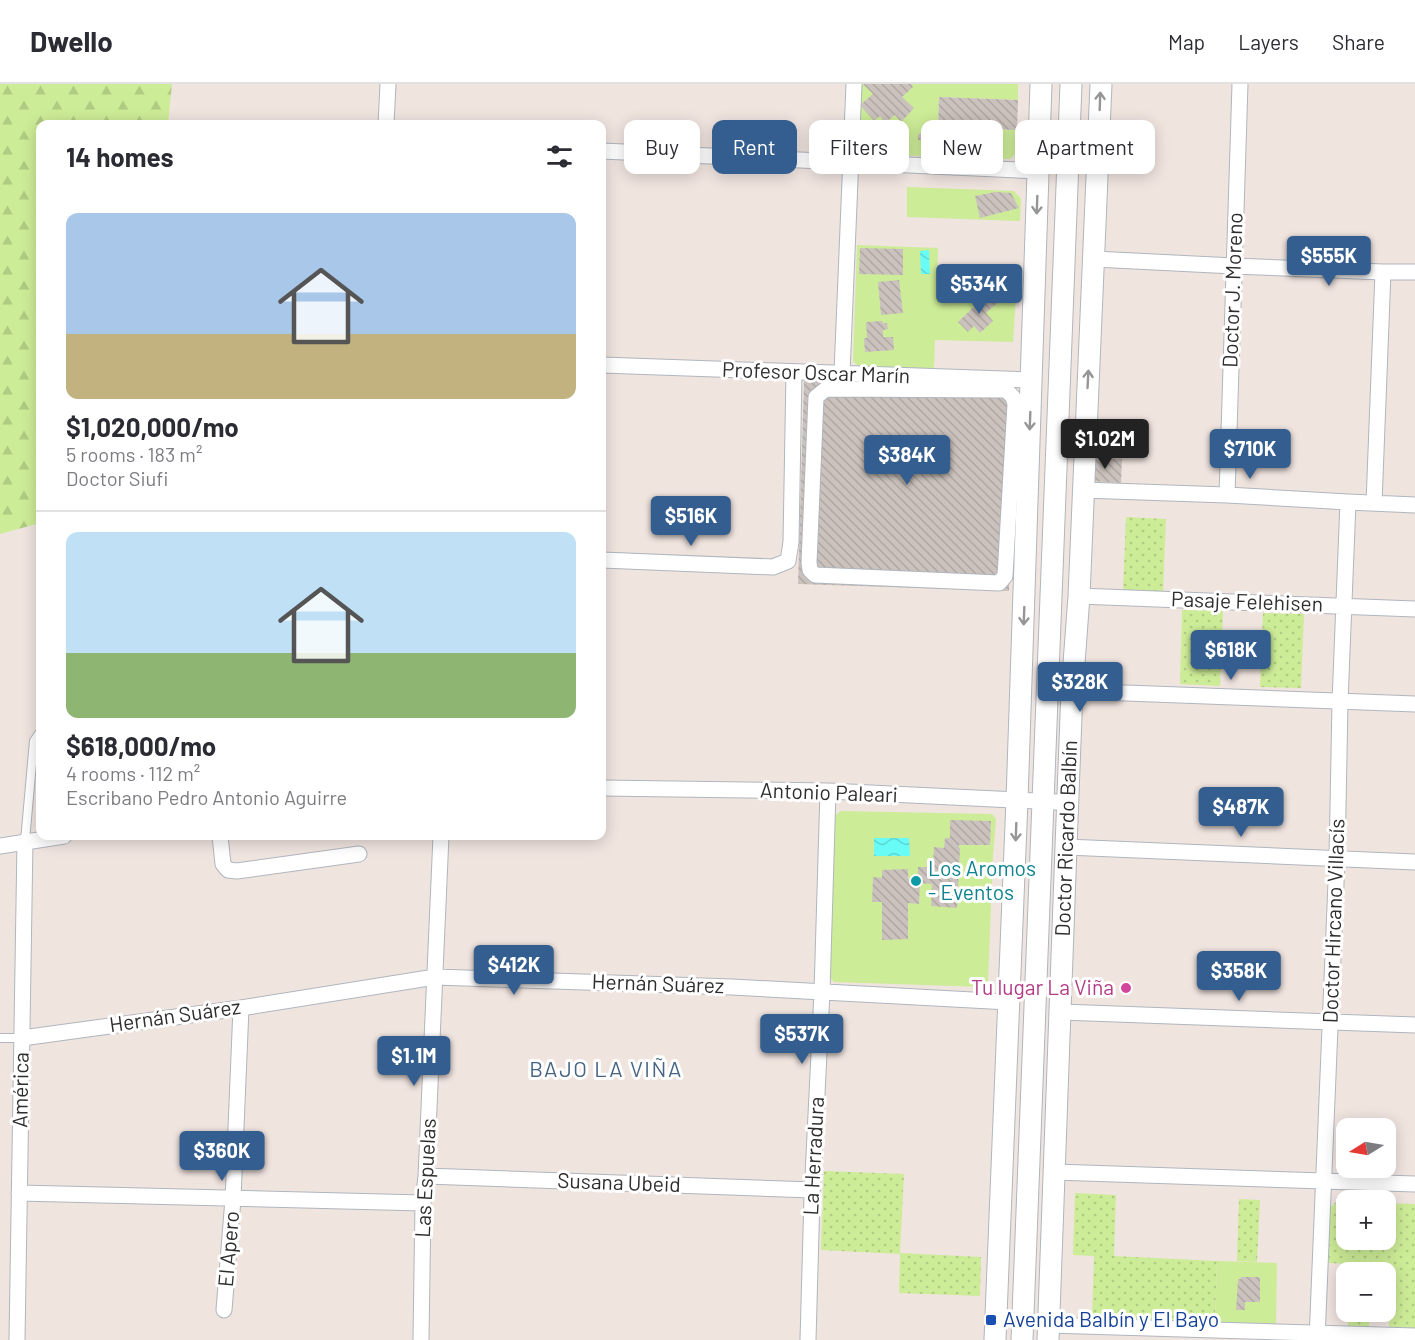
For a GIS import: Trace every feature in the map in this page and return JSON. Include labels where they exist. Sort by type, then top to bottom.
[{"type":"street","points":[[386,120],[388,84]]},
{"type":"street","points":[[854,120],[855,84]]},
{"type":"street","points":[[1040,120],[1041,84]]},
{"type":"street","points":[[1060,690],[1071,84]]},
{"type":"street","points":[[1022,1340],[1050,802],[1060,690],[1083,84]]},
{"type":"street","name":"Doctor Ricardo Balbín","points":[[1044,1335],[1054,1172],[1066,847],[1060,690],[1079,596],[1101,84]]},
{"type":"street","name":"Doctor J. Moreno","points":[[1227,495],[1240,84]]},
{"type":"street","points":[[606,151],[809,160]]},
{"type":"street","points":[[909,165],[1015,170]]},
{"type":"street","points":[[842,373],[851,174]]},
{"type":"street","points":[[995,1340],[1017,800],[1019,489],[1013,397],[1006,390],[826,389],[816,397],[809,563],[810,570],[815,574],[999,583],[1005,576],[1019,489],[1031,380],[1038,174]]},
{"type":"street","points":[[1094,259],[1415,272]]},
{"type":"street","points":[[1374,502],[1383,272]]},
{"type":"street","name":"Profesor Oscar Marín","points":[[606,365],[1031,380]]},
{"type":"street","points":[[606,560],[773,567],[788,561],[791,542],[794,372]]},
{"type":"street","points":[[1083,490],[1415,505]]},
{"type":"street","name":"Doctor Hircano Villacís","points":[[1317,1336],[1337,859],[1340,702],[1348,502]]},
{"type":"street","name":"Pasaje Felehisen","points":[[1079,596],[1415,609]]},
{"type":"street","points":[[1060,690],[1415,704]]},
{"type":"street","name":"Antonio Paleari","points":[[606,788],[828,791],[1050,802]]},
{"type":"street","name":"La Herradura","points":[[808,1340],[828,791]]},
{"type":"street","points":[[1050,802],[1044,1335],[1415,1336]]},
{"type":"street","points":[[0,846],[36,840]]},
{"type":"street","points":[[220,840],[223,864],[228,870],[237,871],[359,854]]},
{"type":"street","name":"Las Espuelas","points":[[422,1340],[423,1203],[441,840]]},
{"type":"street","name":"América","points":[[17,1340],[25,841]]},
{"type":"street","points":[[1066,847],[1415,861]]},
{"type":"street","name":"Hernán Suárez","points":[[22,1038],[241,1008],[435,977],[708,986],[1010,1002]]},
{"type":"street","name":"El Apero","points":[[224,1310],[233,1199],[241,1008]]},
{"type":"street","points":[[1061,1012],[1415,1025]]},
{"type":"street","points":[[1054,1172],[1415,1184]]},
{"type":"street","name":"Susana Ubeid","points":[[426,1176],[812,1190]]},
{"type":"street","points":[[19,1193],[423,1203]]},
{"type":"lane","points":[[25,841],[36,738]]},
{"type":"lane","points":[[0,1038],[22,1038]]},
{"type":"green space","points":[[0,84],[172,84],[168,120],[36,120],[36,524],[0,534]]},
{"type":"green space","points":[[859,84],[1018,84],[1018,100],[939,97],[938,120],[921,120],[921,156],[909,156],[909,120],[857,120]]},
{"type":"green space","points":[[1003,129],[1015,130],[1015,154],[1010,159],[1003,159]]},
{"type":"green space","points":[[907,187],[1014,191],[1021,199],[1020,221],[907,217]]},
{"type":"green space","points":[[857,245],[938,248],[937,279],[1017,282],[1013,342],[935,340],[934,370],[859,367],[853,361]]},
{"type":"green space","points":[[1126,517],[1166,519],[1163,593],[1123,592]]},
{"type":"green space","points":[[1182,610],[1223,611],[1220,686],[1180,684]]},
{"type":"green space","points":[[1263,613],[1304,614],[1301,688],[1260,687]]},
{"type":"green space","points":[[841,811],[992,814],[996,819],[988,981],[983,987],[834,982],[828,975],[834,816]]},
{"type":"green space","points":[[824,1171],[904,1174],[900,1253],[981,1257],[980,1296],[899,1293],[900,1254],[821,1250]]},
{"type":"green space","points":[[1075,1193],[1116,1195],[1114,1256],[1217,1261],[1215,1322],[1092,1317],[1094,1256],[1073,1255]]},
{"type":"green space","points":[[1239,1199],[1260,1200],[1257,1262],[1237,1261]]},
{"type":"green space","points":[[1336,1202],[1336,1250],[1396,1250],[1396,1203],[1415,1204],[1415,1328],[1389,1327],[1389,1322],[1396,1322],[1396,1262],[1329,1263],[1330,1208]]},
{"type":"green space","points":[[1217,1261],[1277,1263],[1276,1324],[1215,1322]]},
{"type":"green space","points":[[1348,1322],[1369,1322],[1369,1326],[1348,1326]]},
{"type":"water","points":[[929,250],[930,274],[921,274],[920,251]]},
{"type":"water","points":[[874,838],[909,838],[910,856],[874,856]]},
{"type":"building","points":[[863,84],[911,84],[913,87],[902,97],[914,108],[903,120],[899,120],[895,115],[889,120],[883,120],[880,116],[873,120],[860,105],[873,94]]},
{"type":"building","points":[[939,97],[1018,100],[1015,130],[1003,129],[1003,120],[938,120]]},
{"type":"building","points":[[995,192],[1011,193],[1019,208],[980,218],[975,196]]},
{"type":"building","points":[[860,248],[903,249],[903,275],[859,274]]},
{"type":"building","points":[[899,280],[903,313],[881,315],[878,282]]},
{"type":"building","points":[[989,292],[998,302],[986,313],[993,321],[980,333],[974,326],[968,332],[958,322]]},
{"type":"building","points":[[883,321],[882,323],[887,323],[888,329],[883,330],[883,337],[893,337],[894,350],[865,352],[866,322]]},
{"type":"building","points":[[804,380],[1016,388],[1009,591],[798,584]]},
{"type":"building","points":[[1088,457],[1122,459],[1121,483],[1088,481]]},
{"type":"building","name":"Los Aromos - Eventos","points":[[950,820],[991,821],[990,845],[959,845],[957,908],[931,906],[932,884],[920,883],[919,904],[908,903],[908,939],[882,940],[882,902],[872,902],[873,877],[882,878],[882,870],[908,869],[908,879],[918,879],[918,867],[933,867],[934,847],[944,848],[945,838],[950,838]]},
{"type":"building","points":[[1260,1277],[1260,1302],[1245,1302],[1245,1310],[1236,1310],[1238,1279]]},
{"type":"place","name":"Los Aromos - Eventos","points":[[916,881]]},
{"type":"place","name":"Tu lugar La Viña","points":[[1126,988]]},
{"type":"place","name":"Avenida Balbín y El Bayo","points":[[991,1320]]},
{"type":"district","name":"BAJO LA VIÑA","points":[[606,1069]]}]
